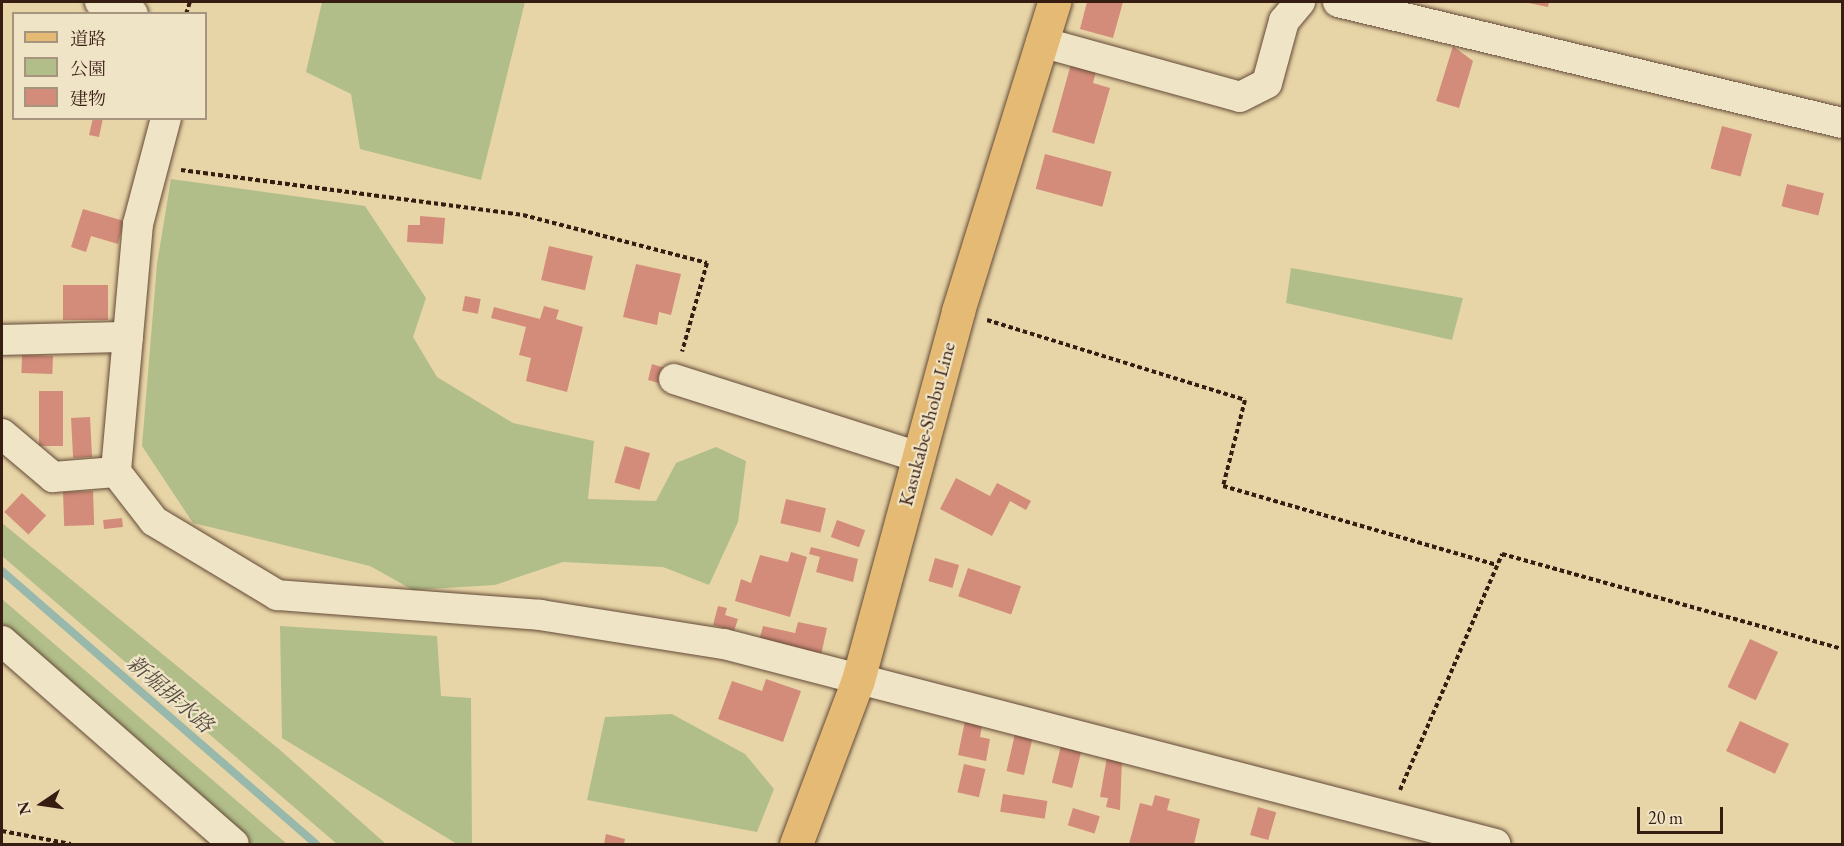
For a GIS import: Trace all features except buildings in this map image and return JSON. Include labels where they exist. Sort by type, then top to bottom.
[{"type":"main road","name":"Kasukabe-Shobu Line","points":[[796,844],[858,680],[958,311],[1054,2]]},
{"type":"street","points":[[99,2],[127,12]]},
{"type":"street","points":[[1041,42],[1240,97],[1267,83],[1284,21],[1300,2]]},
{"type":"street","points":[[1338,2],[1842,123]]},
{"type":"street","points":[[165,120],[138,224],[117,472],[154,521],[277,595],[540,615],[724,644],[1388,819],[1495,844]]},
{"type":"street","points":[[2,340],[128,337]]},
{"type":"street","points":[[674,379],[918,457]]},
{"type":"street","points":[[2,434],[53,477],[117,472]]},
{"type":"street","points":[[2,641],[234,844]]},
{"type":"path","points":[[153,166],[523,215],[707,263],[674,379]]},
{"type":"path","points":[[958,311],[1245,400],[1223,486],[1497,565]]},
{"type":"path","points":[[1388,819],[1502,554],[1842,650]]},
{"type":"path","points":[[2,831],[71,844]]},
{"type":"green space","points":[[322,2],[525,2],[481,180],[360,149],[351,94],[306,72]]},
{"type":"green space","points":[[171,179],[365,206],[426,298],[413,337],[437,377],[513,423],[594,441],[588,499],[656,501],[676,463],[716,447],[746,461],[738,522],[709,585],[663,567],[563,562],[495,585],[413,590],[370,566],[193,523],[142,446],[157,264]]},
{"type":"green space","points":[[1291,268],[1463,298],[1452,340],[1286,303]]},
{"type":"green space","points":[[2,523],[280,750],[386,844],[337,844],[2,556]]},
{"type":"green space","points":[[2,599],[287,844],[246,844],[2,630]]},
{"type":"green space","points":[[280,626],[437,636],[441,696],[471,698],[472,844],[457,844],[282,738]]},
{"type":"green space","points":[[672,714],[745,754],[774,789],[757,832],[587,800],[605,717]]},
{"type":"waterway","name":"新堀排水路","points":[[2,571],[316,844]]}]
